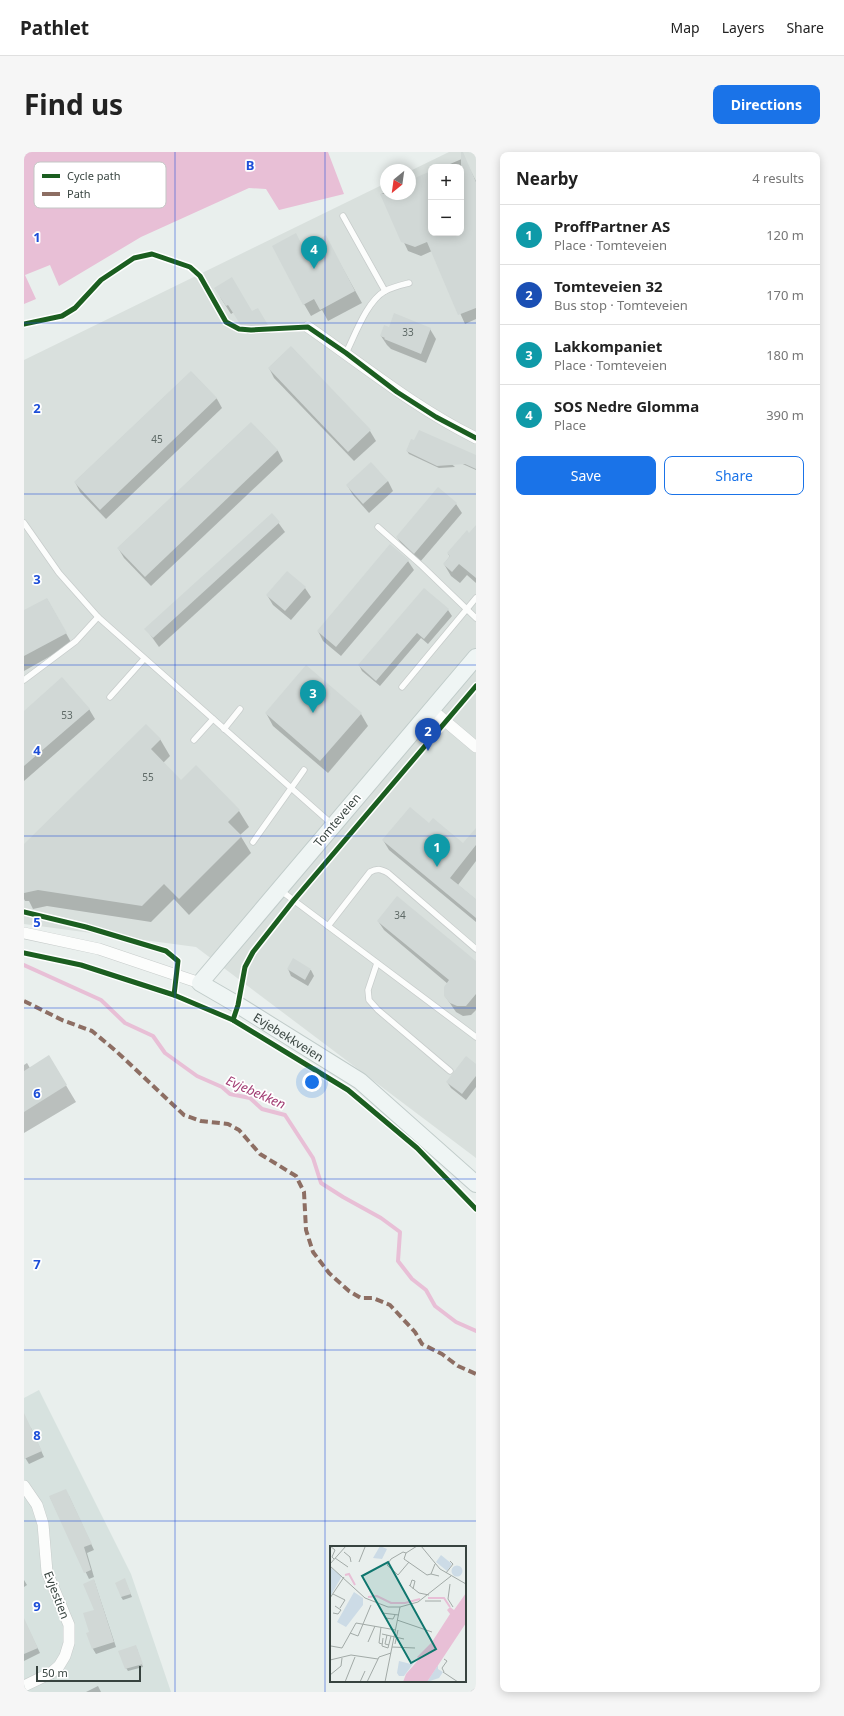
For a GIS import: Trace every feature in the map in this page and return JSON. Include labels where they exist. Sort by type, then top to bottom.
[{"type":"street","points":[[308,327],[346,353],[397,392],[476,438]]},
{"type":"street","name":"Tomteveien","points":[[200,983],[278,888],[476,657]]},
{"type":"street","points":[[431,709],[476,747]]},
{"type":"street","name":"Evjebekkveien","points":[[24,933],[99,949],[200,983],[238,1004],[360,1081],[476,1184]]},
{"type":"street","name":"Evjestien","points":[[24,1486],[36,1505],[43,1524],[47,1572],[68,1625],[69,1643],[65,1656],[59,1666],[51,1673],[24,1686]]},
{"type":"lane","points":[[343,216],[385,291]]},
{"type":"lane","points":[[346,353],[369,308],[376,299],[385,291],[409,283]]},
{"type":"lane","points":[[25,525],[59,573],[98,617],[333,825]]},
{"type":"lane","points":[[378,527],[422,566],[476,618]]},
{"type":"lane","points":[[402,687],[476,598]]},
{"type":"lane","points":[[24,680],[76,641],[98,617]]},
{"type":"lane","points":[[110,697],[144,659]]},
{"type":"lane","points":[[224,729],[240,708]]},
{"type":"lane","points":[[194,740],[213,719]]},
{"type":"lane","points":[[253,842],[304,770]]},
{"type":"lane","points":[[328,926],[370,872],[375,869],[381,869],[388,873],[476,949]]},
{"type":"lane","points":[[278,888],[476,1037]]},
{"type":"lane","points":[[377,963],[368,990],[369,1000],[378,1010],[450,1071]]},
{"type":"shaded area","points":[[24,152],[328,152],[344,194],[279,210],[266,189],[249,188],[141,237],[59,286],[50,265],[25,275],[36,299],[24,304]]},
{"type":"shaded area","points":[[449,152],[472,152],[476,156],[476,1158],[196,947],[24,924],[24,360],[380,186],[380,200],[416,200],[416,168]]},
{"type":"shaded area","points":[[39,1390],[131,1574],[171,1692],[24,1692],[24,1398]]},
{"type":"building","points":[[461,152],[463,152],[476,182],[476,308],[458,315],[427,242],[415,247],[401,242],[383,200],[416,200],[416,177],[428,172],[428,236],[464,236],[464,164],[461,164]]},
{"type":"building","points":[[296,233],[303,247],[326,235],[355,291],[320,310],[314,299],[303,305],[272,246]]},
{"type":"building","points":[[232,277],[252,311],[258,308],[268,325],[242,327],[228,305],[226,306],[214,288]]},
{"type":"building","points":[[394,313],[431,328],[421,354],[380,336],[384,325],[389,327]]},
{"type":"building","points":[[291,346],[371,430],[348,452],[268,368]]},
{"type":"building","points":[[191,371],[217,398],[100,510],[74,482]]},
{"type":"building","points":[[251,422],[278,450],[145,577],[117,548]]},
{"type":"building","points":[[419,430],[476,455],[476,469],[465,464],[437,466],[406,451],[411,439],[414,440]]},
{"type":"building","points":[[371,462],[388,481],[363,504],[346,485]]},
{"type":"building","points":[[438,487],[457,503],[414,554],[396,537]]},
{"type":"building","points":[[272,513],[280,522],[153,638],[144,629]]},
{"type":"building","points":[[476,525],[476,578],[459,564],[452,572],[443,564],[450,556],[447,553],[467,530],[469,533]]},
{"type":"building","points":[[390,544],[409,560],[336,647],[317,631]]},
{"type":"building","points":[[287,571],[306,587],[285,611],[266,595]]},
{"type":"building","points":[[424,588],[449,609],[424,639],[417,633],[376,681],[358,665]]},
{"type":"building","points":[[47,598],[67,633],[24,656],[24,610]]},
{"type":"building","points":[[306,665],[362,713],[320,761],[265,713]]},
{"type":"building","points":[[62,677],[90,709],[24,766],[24,711]]},
{"type":"building","points":[[146,724],[161,739],[151,749],[181,780],[196,765],[240,810],[228,822],[242,836],[179,899],[164,884],[142,906],[38,890],[24,893],[24,844]]},
{"type":"building","points":[[410,807],[429,823],[433,818],[463,843],[476,828],[476,845],[450,878],[476,899],[476,918],[382,840]]},
{"type":"building","points":[[397,896],[476,961],[476,994],[466,1006],[457,1006],[450,1003],[444,996],[444,987],[449,980],[377,921]]},
{"type":"building","points":[[293,958],[311,969],[305,980],[287,969]]},
{"type":"building","points":[[49,1055],[67,1085],[24,1112],[24,1071]]},
{"type":"building","points":[[466,1056],[476,1064],[476,1076],[462,1094],[446,1082]]},
{"type":"building","points":[[24,1413],[42,1451],[24,1459]]},
{"type":"building","points":[[66,1489],[92,1544],[84,1547],[91,1570],[84,1573],[49,1496]]},
{"type":"building","points":[[125,1578],[131,1594],[121,1597],[115,1583]]},
{"type":"building","points":[[94,1579],[114,1642],[92,1649],[86,1633],[89,1632],[83,1613],[94,1610],[83,1584]]},
{"type":"building","points":[[24,1618],[38,1648],[24,1654]]},
{"type":"building","points":[[136,1645],[143,1664],[125,1669],[118,1651]]},
{"type":"waterway","name":"Evjebekken","points":[[24,965],[101,1000],[125,1023],[153,1036],[165,1053],[197,1076],[222,1087],[230,1094],[250,1098],[262,1109],[285,1115],[313,1158],[321,1183],[381,1218],[400,1232],[398,1261],[412,1279],[426,1290],[435,1306],[456,1322],[476,1331]]},
{"type":"marked path","points":[[24,1001],[62,1020],[92,1031],[116,1051],[184,1115],[201,1121],[228,1124],[239,1130],[260,1154],[296,1176],[304,1192],[306,1230],[313,1252],[329,1273],[349,1291],[361,1298],[373,1298],[390,1305],[415,1332],[422,1344],[442,1354],[458,1366],[476,1374]]},
{"type":"cycle path","points":[[24,324],[62,316],[75,308],[101,280],[134,258],[152,254],[190,267],[200,276],[226,322],[239,329],[251,330],[308,327],[346,353],[397,392],[436,417],[476,438]]},
{"type":"cycle path","points":[[233,1020],[238,1005],[245,967],[253,952],[294,900],[476,686]]},
{"type":"cycle path","points":[[24,912],[86,927],[166,951],[178,961],[174,995],[233,1020],[348,1090],[417,1148],[476,1209]]},
{"type":"cycle path","points":[[24,953],[81,965],[174,995]]},
{"type":"place","name":"SOS Nedre Glomma","points":[[314,269]]},
{"type":"place","name":"Lakkompaniet","points":[[313,713]]},
{"type":"place","name":"Tomteveien 32","points":[[428,751]]},
{"type":"place","name":"ProffPartner AS","points":[[437,867]]}]
